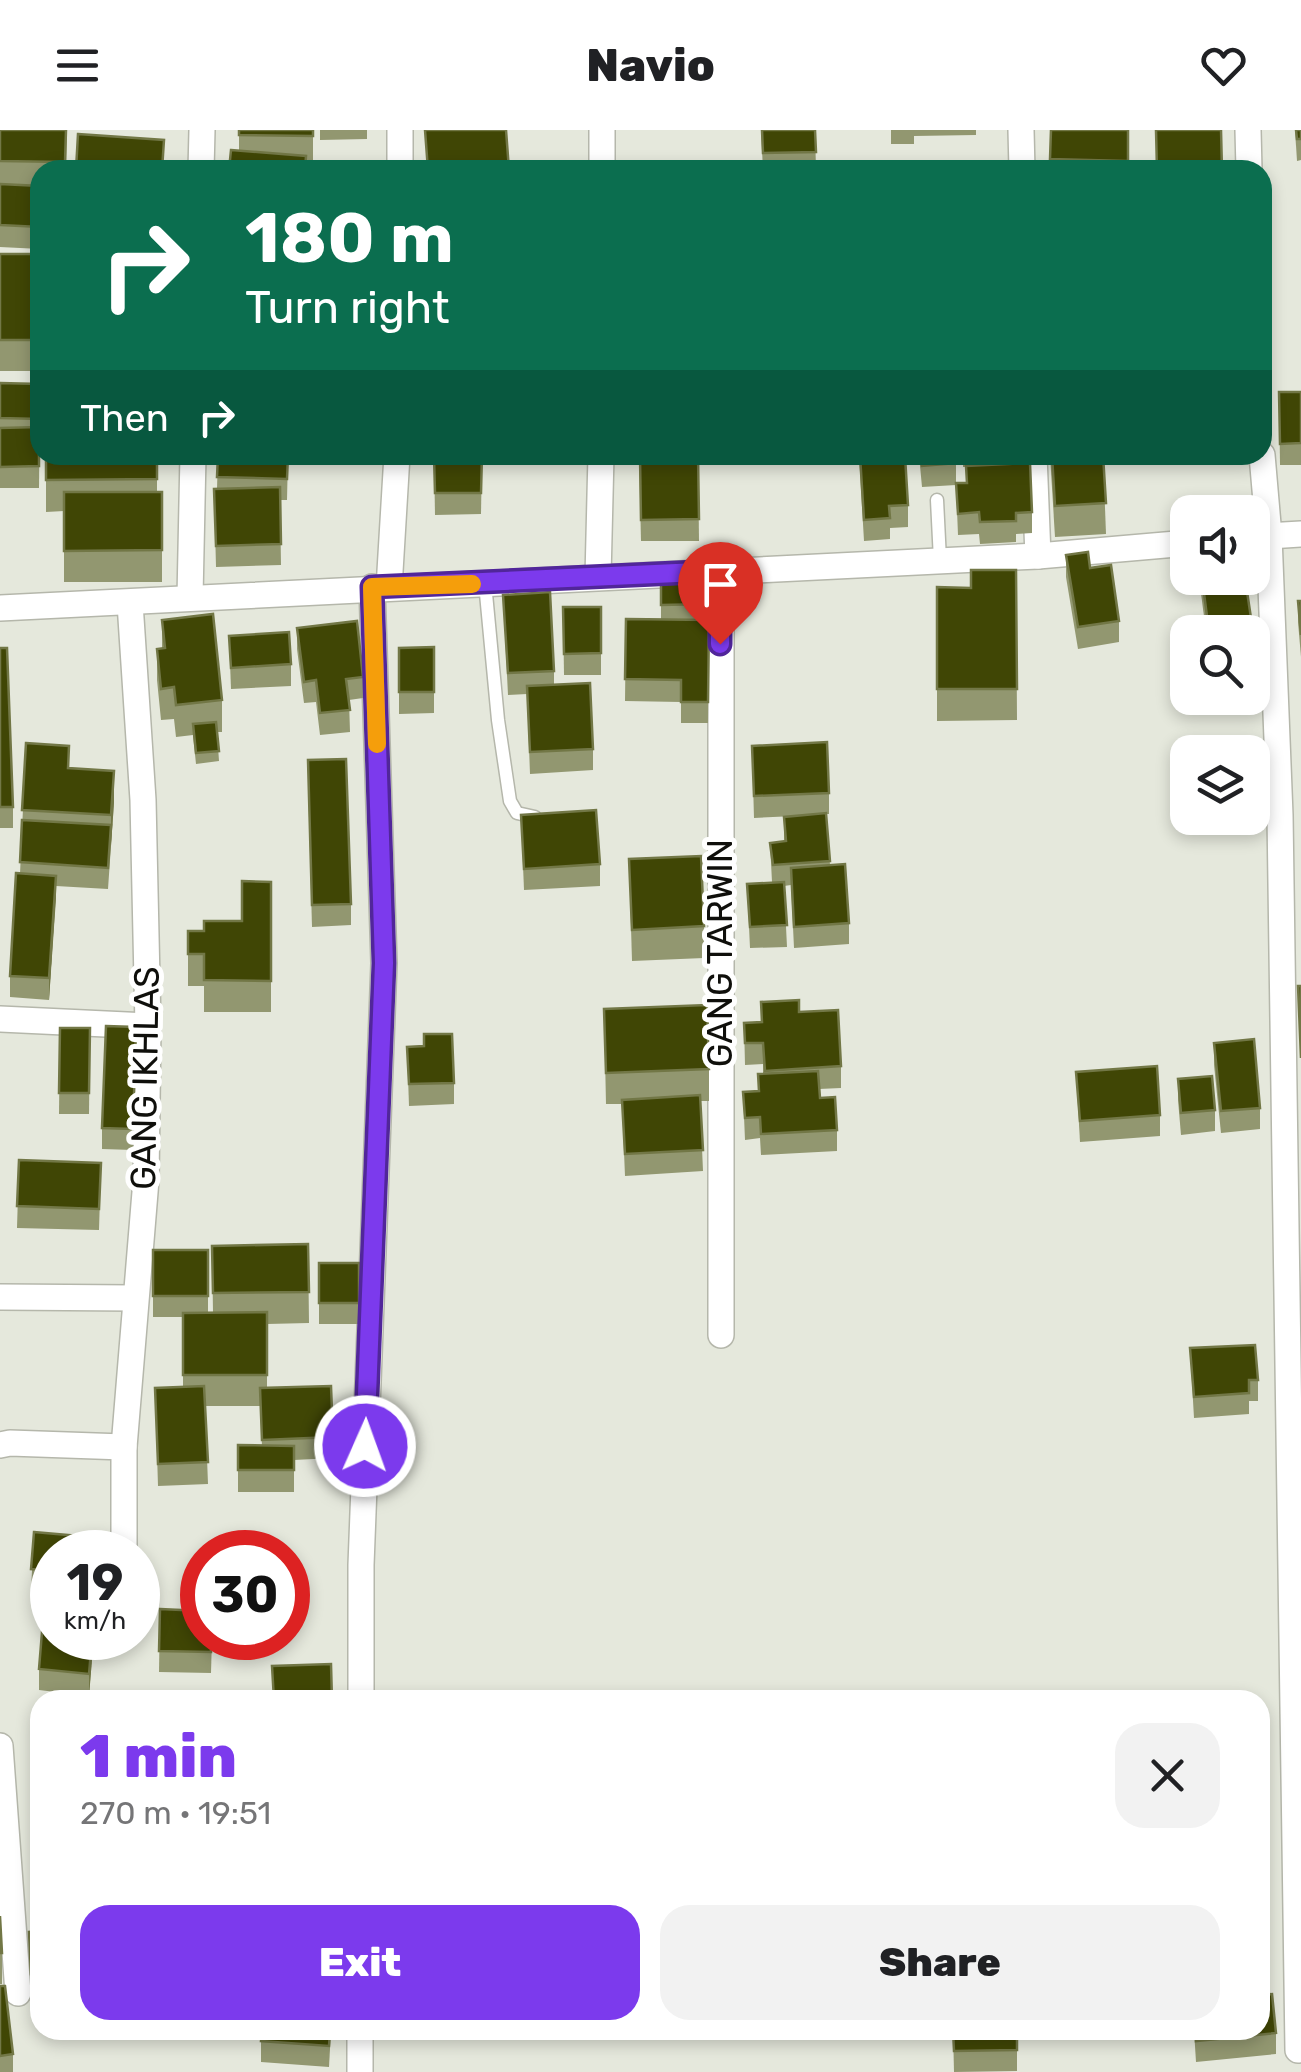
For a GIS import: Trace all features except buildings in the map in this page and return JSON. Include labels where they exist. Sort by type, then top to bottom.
[{"type":"street","points":[[200,160],[202,130]]},
{"type":"street","points":[[400,130],[400,160]]},
{"type":"street","points":[[602,130],[602,160]]},
{"type":"street","points":[[1020,130],[1022,160]]},
{"type":"street","points":[[1248,130],[1250,160]]},
{"type":"street","points":[[190,597],[193,465]]},
{"type":"street","points":[[361,1690],[361,1565],[384,963],[381,588],[395,465]]},
{"type":"street","points":[[598,577],[601,465]]},
{"type":"street","points":[[1034,465],[1038,556]]},
{"type":"street","points":[[1262,465],[1262,495]]},
{"type":"street","points":[[1270,536],[1301,534]]},
{"type":"street","points":[[0,608],[1038,556],[1170,545]]},
{"type":"street","name":"GANG TARWIN","points":[[720,571],[721,1335]]},
{"type":"street","points":[[1265,595],[1280,815],[1298,2050]]},
{"type":"street","name":"GANG IKHLAS","points":[[124,1530],[124,1446],[146,1180],[148,1026],[142,800],[130,603]]},
{"type":"street","points":[[0,1019],[148,1026]]},
{"type":"street","points":[[0,1297],[134,1298]]},
{"type":"street","points":[[0,1445],[10,1442],[124,1446]]},
{"type":"street","points":[[0,1746],[18,1992]]},
{"type":"street","points":[[360,2040],[360,2072]]},
{"type":"lane","points":[[937,500],[940,560]]},
{"type":"lane","points":[[485,583],[510,801],[517,813],[526,818],[557,815]]},
{"type":"slow traffic","points":[[377,744],[372,587],[472,584]]},
{"type":"route","points":[[365,1446],[384,963],[372,587],[720,571],[720,644]]}]
